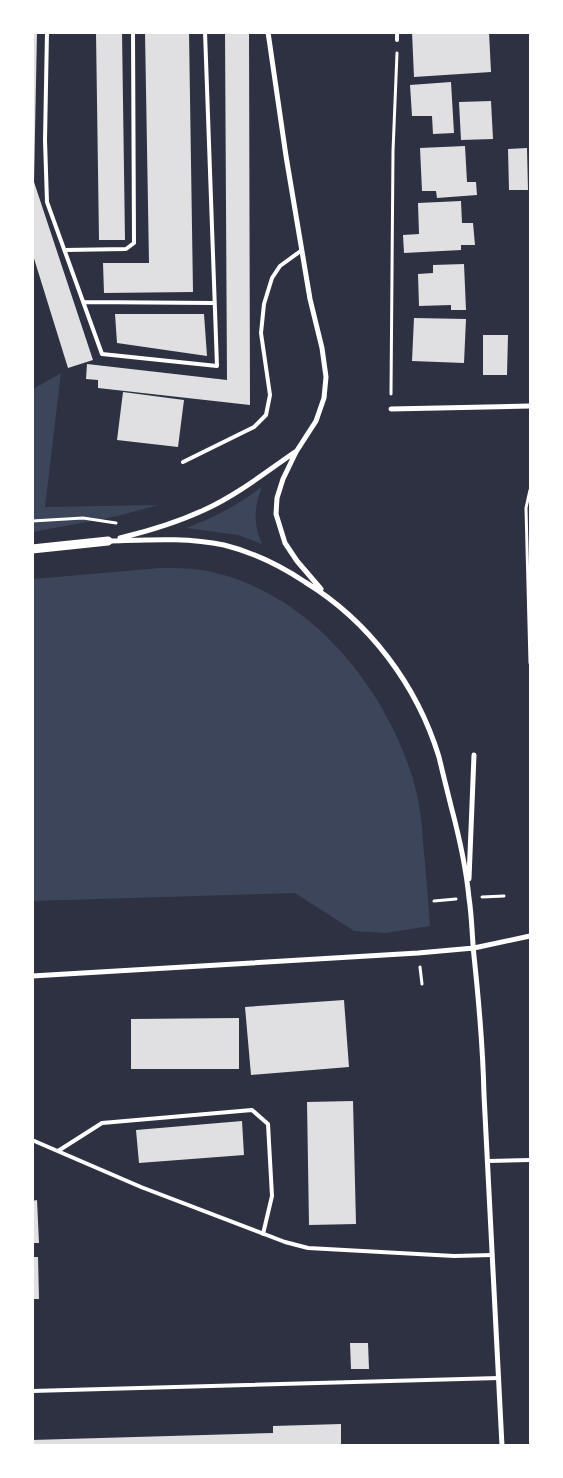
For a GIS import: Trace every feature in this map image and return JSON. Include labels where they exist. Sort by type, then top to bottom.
[{"type":"street","points":[[268,32],[286,156],[326,377],[324,398],[316,421],[296,452],[277,498],[276,514],[279,529],[285,543],[297,561],[325,594]]},
{"type":"street","points":[[391,410],[530,406]]},
{"type":"street","points":[[108,541],[140,533],[204,510],[244,487],[296,452]]},
{"type":"street","points":[[32,549],[108,541],[171,540],[226,546],[262,559],[325,594],[357,621],[376,642],[401,676],[415,700],[438,757],[456,825],[468,890],[483,1050],[502,1446]]},
{"type":"street","points":[[468,890],[474,755]]},
{"type":"street","points":[[32,976],[418,953],[474,948],[530,936]]},
{"type":"lane","points":[[47,32],[45,140],[48,202],[102,354],[217,366],[213,302],[205,32]]},
{"type":"lane","points":[[65,250],[126,249],[134,243],[133,32]]},
{"type":"lane","points":[[397,32],[397,40]]},
{"type":"lane","points":[[183,462],[254,427],[266,416],[270,395],[261,333],[264,304],[272,278],[280,266],[302,250]]},
{"type":"lane","points":[[84,302],[213,302]]},
{"type":"lane","points":[[58,1151],[102,1123],[252,1110],[268,1124],[272,1196],[263,1234]]},
{"type":"lane","points":[[32,1140],[141,1186],[263,1234],[308,1248],[454,1256],[492,1255]]},
{"type":"lane","points":[[488,1161],[530,1160]]},
{"type":"lane","points":[[32,1391],[499,1378]]},
{"type":"path","points":[[391,410],[393,151],[397,40]]},
{"type":"path","points":[[530,490],[526,508],[530,663]]},
{"type":"path","points":[[32,521],[83,518],[119,524],[140,533]]},
{"type":"shaded area","points":[[61,373],[45,507],[158,505],[118,516],[33,532],[33,392],[35,388]]},
{"type":"shaded area","points":[[262,487],[257,502],[256,522],[262,544],[238,535],[186,528],[226,510]]},
{"type":"shaded area","points":[[160,568],[202,570],[240,580],[276,598],[308,620],[338,648],[363,679],[385,713],[402,749],[415,786],[421,822],[430,926],[385,933],[354,931],[295,893],[33,901],[33,579]]},
{"type":"building","points":[[32,32],[37,32],[34,182],[93,360],[68,368],[32,252]]},
{"type":"building","points":[[96,32],[122,32],[125,240],[99,240]]},
{"type":"building","points":[[145,32],[189,32],[193,292],[104,293],[103,263],[149,263]]},
{"type":"building","points":[[225,32],[249,32],[250,405],[98,388],[98,380],[86,379],[87,364],[227,380]]},
{"type":"building","points":[[412,32],[489,32],[491,72],[414,77]]},
{"type":"building","points":[[451,82],[454,133],[433,134],[432,116],[412,116],[410,85]]},
{"type":"building","points":[[491,101],[493,139],[461,140],[459,102]]},
{"type":"building","points":[[465,146],[467,182],[476,182],[477,195],[437,198],[436,191],[422,191],[420,148]]},
{"type":"building","points":[[527,148],[528,190],[509,190],[508,149]]},
{"type":"building","points":[[461,201],[462,223],[473,223],[475,245],[461,245],[461,250],[404,253],[403,235],[419,234],[418,203]]},
{"type":"building","points":[[464,264],[466,310],[451,310],[451,305],[419,306],[418,274],[433,273],[433,265]]},
{"type":"building","points":[[115,314],[204,314],[207,356],[117,343]]},
{"type":"building","points":[[414,318],[466,319],[464,363],[412,361]]},
{"type":"building","points":[[483,335],[508,335],[507,375],[483,375]]},
{"type":"building","points":[[123,392],[184,400],[178,447],[117,440]]},
{"type":"building","points":[[344,1000],[349,1067],[251,1075],[245,1007]]},
{"type":"building","points":[[239,1018],[239,1069],[131,1069],[131,1019]]},
{"type":"building","points":[[353,1101],[356,1224],[309,1225],[307,1102]]},
{"type":"building","points":[[242,1121],[244,1155],[139,1163],[136,1130]]},
{"type":"building","points":[[37,1200],[39,1243],[32,1243],[32,1201]]},
{"type":"building","points":[[32,1257],[38,1257],[39,1299],[32,1299]]},
{"type":"building","points":[[350,1343],[368,1343],[369,1369],[351,1369]]},
{"type":"building","points":[[341,1424],[341,1446],[32,1446],[32,1440],[273,1433],[273,1426]]}]
